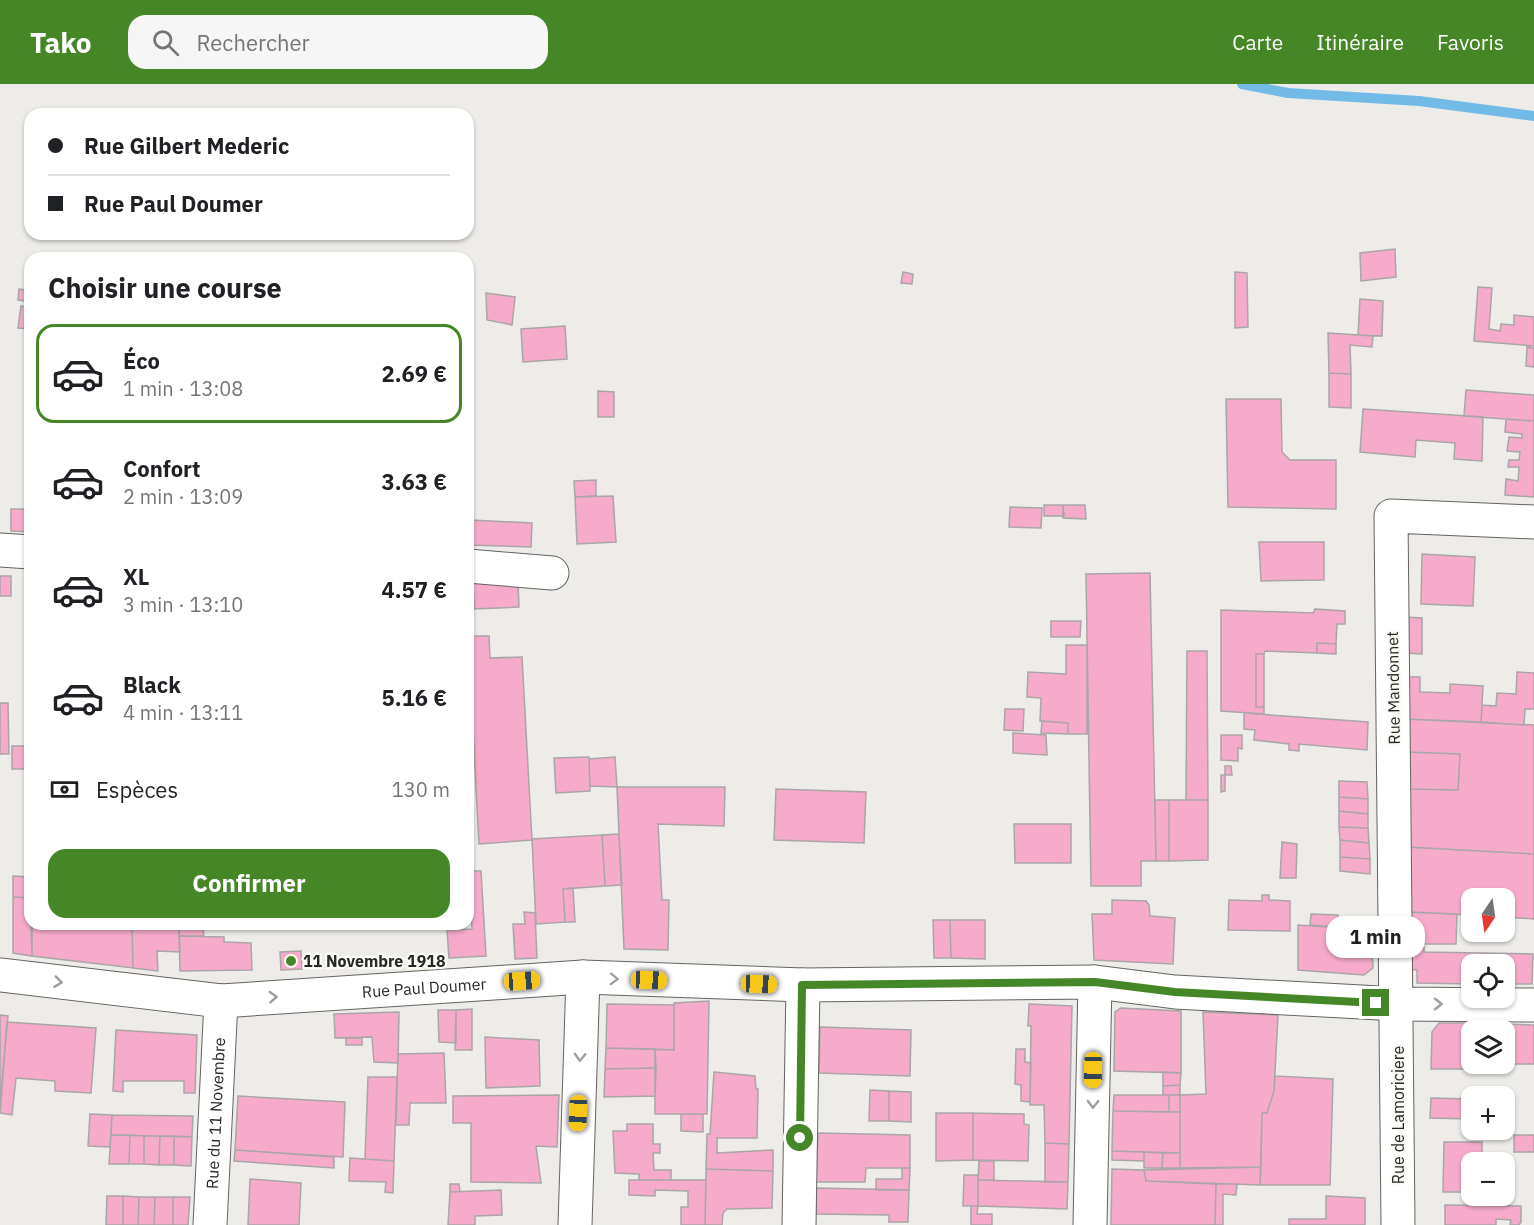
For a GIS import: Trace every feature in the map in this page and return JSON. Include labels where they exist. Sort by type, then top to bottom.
[{"type":"street","name":"Rue Mandonnet","points":[[1398,1004],[1391,516],[1534,522]]},
{"type":"street","points":[[0,550],[24,552]]},
{"type":"street","points":[[474,566],[552,573]]},
{"type":"street","name":"Rue Paul Doumer","points":[[0,975],[221,1001],[583,977],[802,985],[1095,982],[1175,992],[1398,1004],[1534,1005]]},
{"type":"street","points":[[575,1225],[583,977]]},
{"type":"street","points":[[1090,1225],[1095,982]]},
{"type":"street","points":[[799,1225],[802,985]]},
{"type":"street","name":"Rue du 11 Novembre","points":[[210,1225],[221,1001]]},
{"type":"street","name":"Rue de Lamoriciere","points":[[1398,1004],[1398,1225]]},
{"type":"building","points":[[1395,249],[1396,277],[1361,281],[1360,253]]},
{"type":"building","points":[[903,272],[913,274],[912,284],[901,283]]},
{"type":"building","points":[[1235,272],[1247,273],[1248,327],[1235,328]]},
{"type":"building","points":[[1478,287],[1492,288],[1489,329],[1500,331],[1501,324],[1514,325],[1514,315],[1534,317],[1534,346],[1474,341]]},
{"type":"building","points":[[19,289],[24,290],[24,301],[18,300]]},
{"type":"building","points":[[486,293],[515,297],[512,325],[487,320]]},
{"type":"building","points":[[1360,299],[1383,301],[1382,336],[1358,335]]},
{"type":"building","points":[[21,306],[24,307],[24,328],[18,328]]},
{"type":"building","points":[[565,326],[567,359],[523,362],[521,329]]},
{"type":"building","points":[[1328,333],[1373,336],[1372,347],[1350,345],[1351,374],[1329,373]]},
{"type":"building","points":[[1527,347],[1534,348],[1534,367],[1526,366]]},
{"type":"building","points":[[1329,373],[1351,374],[1351,408],[1329,407]]},
{"type":"building","points":[[1466,390],[1534,395],[1534,421],[1464,416]]},
{"type":"building","points":[[598,391],[614,392],[614,417],[598,417]]},
{"type":"building","points":[[1226,399],[1281,399],[1282,452],[1290,460],[1336,460],[1336,509],[1228,507]]},
{"type":"building","points":[[1363,409],[1483,417],[1482,461],[1454,459],[1455,443],[1416,440],[1415,457],[1360,452]]},
{"type":"building","points":[[1506,419],[1534,421],[1534,497],[1505,495],[1506,479],[1518,481],[1519,467],[1508,467],[1509,460],[1519,460],[1520,452],[1507,451],[1509,437],[1522,438],[1522,434],[1505,432]]},
{"type":"building","points":[[596,480],[596,496],[575,497],[574,481]]},
{"type":"building","points":[[613,496],[616,542],[577,544],[575,497]]},
{"type":"building","points":[[1044,505],[1063,505],[1064,516],[1044,516]]},
{"type":"building","points":[[1063,505],[1085,505],[1086,519],[1063,518]]},
{"type":"building","points":[[1010,507],[1042,508],[1041,528],[1009,527]]},
{"type":"building","points":[[11,509],[24,509],[24,532],[11,531]]},
{"type":"building","points":[[474,520],[532,523],[531,547],[474,545]]},
{"type":"building","points":[[1259,542],[1324,542],[1324,580],[1261,581]]},
{"type":"building","points":[[1422,554],[1475,557],[1473,606],[1421,604]]},
{"type":"building","points":[[1150,573],[1156,861],[1141,861],[1141,886],[1091,886],[1086,574]]},
{"type":"building","points":[[0,576],[11,576],[11,596],[0,596]]},
{"type":"building","points":[[474,580],[518,582],[519,607],[474,609]]},
{"type":"building","points":[[1315,609],[1345,611],[1345,624],[1337,624],[1336,644],[1317,643],[1317,653],[1265,651],[1264,654],[1256,654],[1256,707],[1264,707],[1264,714],[1221,711],[1221,610],[1313,613]]},
{"type":"building","points":[[1405,617],[1422,618],[1422,654],[1406,653]]},
{"type":"building","points":[[1051,621],[1081,621],[1080,637],[1051,637]]},
{"type":"building","points":[[474,636],[489,636],[490,658],[522,657],[532,840],[479,844],[474,749]]},
{"type":"building","points":[[1317,643],[1336,644],[1336,654],[1317,653]]},
{"type":"building","points":[[1066,645],[1087,645],[1087,734],[1068,734],[1068,723],[1040,721],[1041,698],[1027,697],[1028,672],[1066,674]]},
{"type":"building","points":[[1187,651],[1207,651],[1208,800],[1186,800]]},
{"type":"building","points":[[1256,654],[1264,654],[1264,707],[1256,707]]},
{"type":"building","points":[[1517,672],[1534,673],[1534,709],[1525,709],[1524,725],[1481,722],[1482,705],[1496,706],[1497,693],[1516,694]]},
{"type":"building","points":[[1407,677],[1420,677],[1420,692],[1450,693],[1450,684],[1483,686],[1481,722],[1405,719]]},
{"type":"building","points":[[0,703],[8,703],[9,754],[0,754]]},
{"type":"building","points":[[1005,709],[1024,709],[1023,731],[1004,730]]},
{"type":"building","points":[[1244,713],[1368,722],[1367,750],[1299,744],[1299,751],[1289,750],[1289,744],[1254,740],[1255,730],[1244,729]]},
{"type":"building","points":[[1405,719],[1534,725],[1534,854],[1407,847],[1407,789],[1458,790],[1460,754],[1406,752]]},
{"type":"building","points":[[1042,721],[1068,723],[1068,734],[1041,733]]},
{"type":"building","points":[[1013,733],[1046,735],[1047,755],[1013,753]]},
{"type":"building","points":[[1221,735],[1242,735],[1242,749],[1238,748],[1238,761],[1221,760]]},
{"type":"building","points":[[12,746],[24,746],[24,769],[12,769]]},
{"type":"building","points":[[1406,752],[1460,754],[1458,790],[1407,789]]},
{"type":"building","points":[[589,757],[590,791],[556,793],[554,758]]},
{"type":"building","points":[[615,757],[617,787],[590,786],[589,759]]},
{"type":"building","points":[[1225,766],[1231,766],[1232,775],[1225,775]]},
{"type":"building","points":[[1221,775],[1225,775],[1225,791],[1221,792]]},
{"type":"building","points":[[1339,781],[1367,782],[1368,799],[1339,797]]},
{"type":"building","points":[[617,787],[725,787],[724,826],[658,824],[662,900],[669,900],[668,950],[624,949]]},
{"type":"building","points":[[776,789],[866,792],[864,843],[774,840]]},
{"type":"building","points":[[1339,797],[1368,799],[1368,814],[1339,811]]},
{"type":"building","points":[[1155,800],[1169,800],[1169,861],[1156,861]]},
{"type":"building","points":[[1169,800],[1208,800],[1208,860],[1169,861]]},
{"type":"building","points":[[1339,811],[1368,814],[1368,828],[1339,827]]},
{"type":"building","points":[[1014,824],[1071,824],[1071,863],[1015,863]]},
{"type":"building","points":[[1339,827],[1368,828],[1369,843],[1340,840]]},
{"type":"building","points":[[619,834],[622,885],[605,886],[602,835]]},
{"type":"building","points":[[602,835],[605,886],[563,889],[565,922],[536,924],[532,839]]},
{"type":"building","points":[[1340,840],[1369,843],[1370,859],[1340,857]]},
{"type":"building","points":[[1282,842],[1297,844],[1296,878],[1280,878]]},
{"type":"building","points":[[1407,847],[1534,854],[1534,919],[1515,918],[1515,888],[1461,888],[1461,914],[1408,912]]},
{"type":"building","points":[[1340,857],[1370,859],[1370,874],[1340,871]]},
{"type":"building","points":[[474,871],[481,871],[486,956],[449,958],[447,930],[474,930]]},
{"type":"building","points":[[13,876],[24,877],[24,898],[13,897]]},
{"type":"building","points":[[573,888],[575,922],[565,922],[563,889]]},
{"type":"building","points":[[1262,895],[1269,895],[1269,900],[1290,901],[1290,931],[1228,930],[1229,900],[1262,901]]},
{"type":"building","points":[[13,897],[24,898],[24,930],[31,930],[32,956],[13,953]]},
{"type":"building","points":[[1112,900],[1146,901],[1149,905],[1150,916],[1175,918],[1173,964],[1094,960],[1092,914],[1112,914]]},
{"type":"building","points":[[524,912],[535,913],[537,958],[515,959],[513,924],[525,924]]},
{"type":"building","points":[[1408,912],[1457,914],[1456,944],[1408,944]]},
{"type":"building","points":[[1311,914],[1338,915],[1337,927],[1310,925]]},
{"type":"building","points":[[933,920],[950,920],[951,958],[934,958]]},
{"type":"building","points":[[950,920],[985,920],[985,959],[951,958]]},
{"type":"building","points":[[1298,925],[1371,930],[1373,968],[1364,975],[1298,970]]},
{"type":"building","points":[[32,930],[132,930],[133,968],[32,956]]},
{"type":"building","points":[[132,930],[179,930],[180,952],[157,951],[158,971],[133,968]]},
{"type":"building","points":[[179,930],[203,930],[204,936],[179,936]]},
{"type":"building","points":[[179,936],[224,937],[224,942],[251,943],[252,970],[180,971]]},
{"type":"building","points":[[1408,947],[1424,947],[1424,952],[1533,954],[1532,984],[1515,984],[1515,954],[1461,954],[1461,984],[1417,983],[1417,970],[1408,969]]},
{"type":"building","name":"11 Novembre 1918","points":[[301,951],[302,969],[281,970],[280,952]]},
{"type":"building","points":[[709,1001],[707,1114],[655,1114],[655,1049],[674,1050],[674,1003]]},
{"type":"building","points":[[607,1004],[674,1005],[674,1050],[606,1048]]},
{"type":"building","points":[[1029,1004],[1072,1006],[1069,1144],[1045,1143],[1044,1105],[1030,1105]]},
{"type":"building","points":[[1121,1008],[1181,1011],[1181,1073],[1114,1071],[1115,1012]]},
{"type":"building","points":[[472,1009],[472,1050],[455,1050],[456,1010]]},
{"type":"building","points":[[438,1010],[456,1010],[456,1043],[439,1042]]},
{"type":"building","points":[[399,1012],[398,1063],[374,1062],[372,1037],[335,1038],[334,1014]]},
{"type":"building","points":[[1203,1012],[1278,1015],[1274,1091],[1267,1113],[1262,1113],[1261,1167],[1180,1168],[1180,1095],[1206,1094]]},
{"type":"building","points":[[0,1015],[8,1016],[0,1103]]},
{"type":"building","points":[[7,1022],[96,1028],[91,1093],[55,1091],[55,1081],[16,1078],[12,1115],[0,1113]]},
{"type":"building","points":[[1439,1023],[1461,1023],[1461,1069],[1431,1069],[1432,1032]]},
{"type":"building","points":[[1515,1024],[1534,1025],[1534,1064],[1515,1064]]},
{"type":"building","points":[[820,1027],[911,1030],[910,1076],[819,1073]]},
{"type":"building","points":[[116,1030],[197,1035],[195,1093],[184,1093],[184,1081],[123,1081],[123,1092],[113,1091]]},
{"type":"building","points":[[485,1037],[539,1040],[540,1086],[486,1088]]},
{"type":"building","points":[[346,1038],[362,1038],[362,1045],[346,1045]]},
{"type":"building","points":[[606,1048],[655,1049],[656,1068],[605,1069]]},
{"type":"building","points":[[1016,1049],[1025,1049],[1025,1062],[1031,1063],[1030,1102],[1021,1101],[1021,1085],[1015,1084]]},
{"type":"building","points":[[444,1053],[446,1103],[410,1103],[409,1125],[396,1125],[398,1054]]},
{"type":"building","points":[[656,1068],[655,1096],[604,1097],[605,1069]]},
{"type":"building","points":[[714,1072],[755,1076],[756,1089],[758,1089],[757,1138],[717,1138],[717,1153],[773,1150],[773,1171],[706,1169],[707,1134],[710,1134]]},
{"type":"building","points":[[1163,1072],[1181,1073],[1180,1085],[1163,1086]]},
{"type":"building","points":[[1275,1076],[1333,1079],[1330,1185],[1260,1185],[1262,1113],[1267,1113],[1274,1091]]},
{"type":"building","points":[[368,1077],[397,1077],[394,1161],[365,1159]]},
{"type":"building","points":[[1180,1085],[1180,1095],[1163,1095],[1163,1086]]},
{"type":"building","points":[[870,1090],[889,1091],[889,1121],[869,1121]]},
{"type":"building","points":[[889,1091],[911,1092],[911,1122],[889,1121]]},
{"type":"building","points":[[559,1095],[557,1147],[536,1146],[541,1183],[471,1182],[471,1123],[453,1123],[453,1096]]},
{"type":"building","points":[[1114,1095],[1169,1095],[1169,1112],[1113,1111]]},
{"type":"building","points":[[1169,1095],[1180,1095],[1180,1112],[1169,1112]]},
{"type":"building","points":[[238,1096],[345,1102],[343,1157],[235,1150]]},
{"type":"building","points":[[1431,1098],[1461,1099],[1461,1119],[1430,1118]]},
{"type":"building","points":[[1113,1111],[1180,1112],[1180,1153],[1112,1151]]},
{"type":"building","points":[[936,1113],[973,1113],[973,1160],[936,1161]]},
{"type":"building","points":[[973,1113],[1024,1114],[1024,1124],[1029,1125],[1028,1161],[973,1160]]},
{"type":"building","points":[[90,1114],[112,1115],[110,1147],[88,1146]]},
{"type":"building","points":[[681,1114],[703,1114],[703,1132],[681,1131]]},
{"type":"building","points":[[112,1115],[193,1116],[192,1137],[111,1135]]},
{"type":"building","points":[[627,1124],[653,1124],[653,1144],[660,1144],[660,1153],[653,1153],[654,1170],[671,1170],[671,1180],[639,1180],[639,1174],[615,1173],[613,1131],[627,1131]]},
{"type":"building","points":[[818,1133],[910,1135],[910,1168],[866,1168],[865,1182],[816,1182]]},
{"type":"building","points":[[111,1135],[130,1135],[129,1164],[109,1164]]},
{"type":"building","points":[[130,1135],[144,1136],[144,1164],[129,1164]]},
{"type":"building","points":[[1515,1135],[1534,1135],[1534,1152],[1514,1152]]},
{"type":"building","points":[[144,1136],[160,1136],[159,1165],[144,1164]]},
{"type":"building","points":[[160,1136],[174,1136],[174,1165],[159,1165]]},
{"type":"building","points":[[174,1136],[192,1137],[191,1166],[174,1165]]},
{"type":"building","points":[[1444,1142],[1482,1142],[1482,1152],[1461,1152],[1461,1192],[1443,1192]]},
{"type":"building","points":[[1045,1143],[1069,1144],[1068,1182],[1045,1182]]},
{"type":"building","points":[[235,1150],[334,1157],[334,1168],[234,1161]]},
{"type":"building","points":[[1112,1151],[1144,1152],[1144,1161],[1112,1160]]},
{"type":"building","points":[[1144,1152],[1163,1153],[1162,1168],[1144,1168]]},
{"type":"building","points":[[1163,1153],[1180,1153],[1180,1168],[1162,1168]]},
{"type":"building","points":[[350,1158],[394,1161],[393,1193],[385,1192],[386,1182],[349,1181]]},
{"type":"building","points":[[979,1161],[994,1161],[994,1180],[978,1180]]},
{"type":"building","points":[[1261,1167],[1260,1185],[1146,1181],[1144,1170]]},
{"type":"building","points":[[902,1168],[910,1168],[909,1190],[876,1190],[876,1179],[902,1179]]},
{"type":"building","points":[[706,1169],[773,1171],[772,1208],[727,1209],[723,1213],[722,1225],[705,1225]]},
{"type":"building","points":[[1112,1169],[1144,1170],[1146,1181],[1216,1184],[1215,1225],[1111,1225]]},
{"type":"building","points":[[964,1175],[978,1175],[978,1206],[963,1206]]},
{"type":"building","points":[[250,1179],[301,1183],[299,1225],[248,1225]]},
{"type":"building","points":[[629,1180],[706,1180],[705,1225],[681,1225],[681,1207],[688,1207],[688,1191],[655,1190],[655,1196],[629,1195]]},
{"type":"building","points":[[978,1180],[1068,1182],[1067,1209],[978,1206]]},
{"type":"building","points":[[450,1184],[459,1184],[460,1192],[450,1192]]},
{"type":"building","points":[[1216,1184],[1237,1184],[1236,1195],[1223,1194],[1223,1225],[1215,1225]]},
{"type":"building","points":[[816,1188],[909,1190],[908,1222],[889,1222],[889,1215],[816,1214]]},
{"type":"building","points":[[501,1190],[502,1215],[475,1216],[475,1225],[448,1225],[450,1192]]},
{"type":"building","points":[[107,1196],[123,1196],[123,1225],[106,1225]]},
{"type":"building","points":[[123,1196],[139,1197],[138,1225],[123,1225]]},
{"type":"building","points":[[1326,1196],[1365,1198],[1365,1225],[1289,1225],[1289,1219],[1326,1219]]},
{"type":"building","points":[[139,1197],[155,1197],[154,1225],[138,1225]]},
{"type":"building","points":[[155,1197],[173,1197],[173,1225],[154,1225]]},
{"type":"building","points":[[173,1197],[190,1197],[188,1225],[173,1225]]},
{"type":"building","points":[[1445,1205],[1521,1206],[1519,1225],[1510,1225],[1511,1220],[1496,1219],[1496,1225],[1445,1225]]},
{"type":"building","points":[[971,1206],[978,1206],[977,1214],[992,1214],[992,1225],[971,1225]]},
{"type":"waterway","points":[[1242,84],[1288,93],[1419,101],[1534,116]]},
{"type":"place","name":"11 Novembre 1918","points":[[291,961]]},
{"type":"route","points":[[800,1138],[802,985],[1095,982],[1175,992],[1376,1003]]}]
